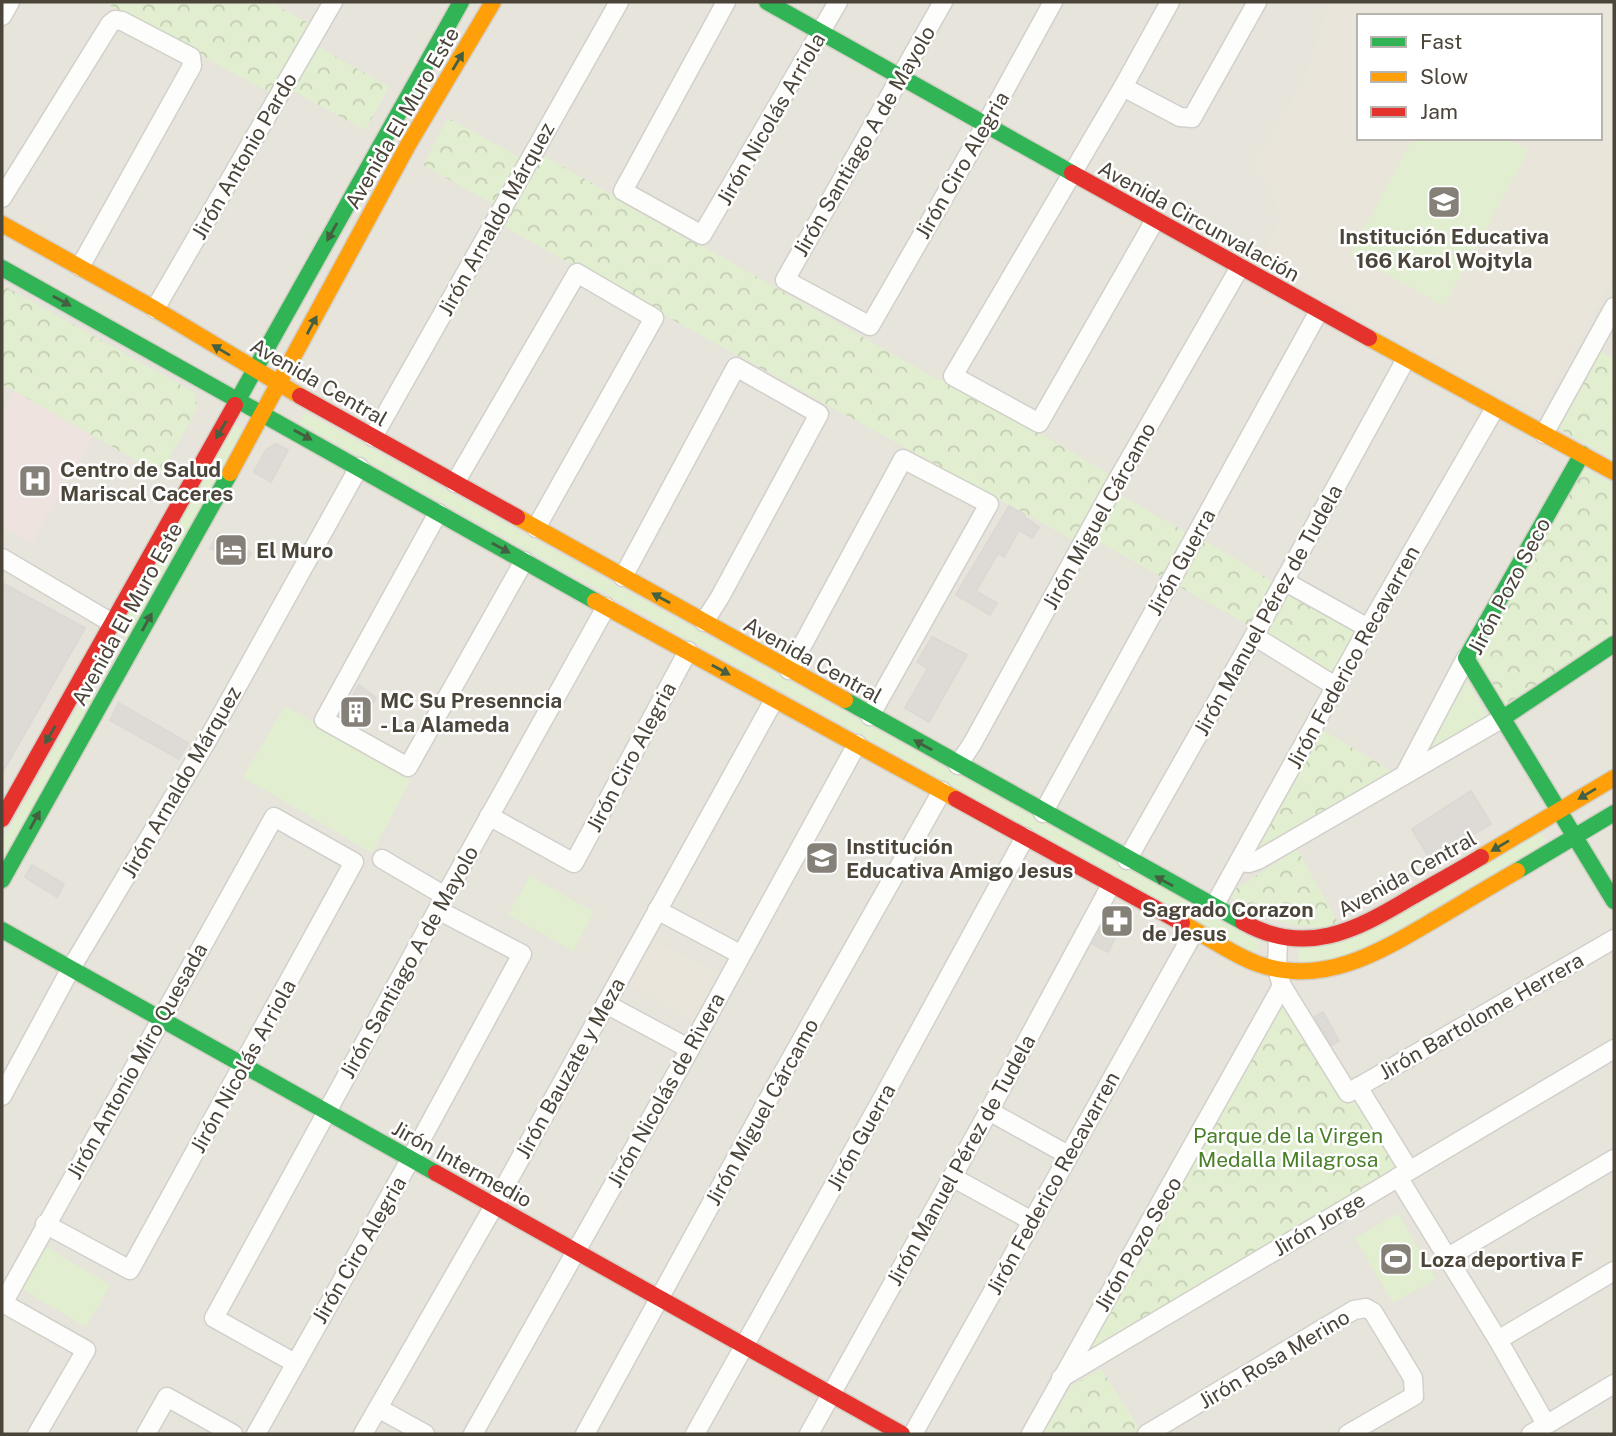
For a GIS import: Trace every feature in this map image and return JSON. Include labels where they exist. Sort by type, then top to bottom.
[{"type":"main road","name":"Avenida El Muro Este","points":[[2,819],[461,2]]},
{"type":"main road","name":"Avenida El Muro Este","points":[[2,880],[280,385],[415,134],[493,2]]},
{"type":"main road","name":"Avenida Circunvalación","points":[[767,2],[1319,312],[1614,472]]},
{"type":"main road","points":[[393,121],[415,134]]},
{"type":"main road","name":"Avenida Central","points":[[2,223],[280,385],[1043,813],[1213,908],[1278,938],[1319,940],[1348,933],[1614,778]]},
{"type":"main road","points":[[2,268],[606,607],[1280,977],[1356,963],[1382,951],[1614,813]]},
{"type":"main road","name":"Jirón Pozo Seco","points":[[1582,454],[1466,658],[1614,901]]},
{"type":"main road","points":[[1503,718],[1614,644]]},
{"type":"main road","points":[[93,658],[118,673]]},
{"type":"main road","name":"Jirón Intermedio","points":[[2,930],[160,1021],[244,1064],[410,1160],[902,1434]]},
{"type":"street","points":[[2,16],[10,2]]},
{"type":"street","name":"Jirón Antonio Pardo","points":[[155,310],[333,2]]},
{"type":"street","name":"Jirón Arnaldo Márquez","points":[[373,437],[619,2]]},
{"type":"street","name":"Jirón Nicolás Arriola","points":[[726,2],[623,191],[702,235],[838,2]]},
{"type":"street","name":"Jirón Santiago A de Mayolo","points":[[870,326],[785,280],[943,2]]},
{"type":"street","name":"Jirón Ciro Alegria","points":[[870,326],[1053,2]]},
{"type":"street","points":[[1155,220],[1039,423],[953,376],[1170,2]]},
{"type":"street","points":[[1123,87],[1180,117],[1192,117],[1257,2]]},
{"type":"street","points":[[2,198],[115,20],[122,21],[191,57],[192,66],[80,267]]},
{"type":"street","name":"Jirón Miguel Cárcamo","points":[[958,765],[1240,267]]},
{"type":"street","points":[[455,483],[577,273],[654,318],[536,528]]},
{"type":"street","points":[[1544,434],[1614,307]]},
{"type":"street","name":"Jirón Guerra","points":[[1043,813],[1319,312]]},
{"type":"street","name":"Jirón Manuel Pérez de Tudela","points":[[1127,860],[1406,359]]},
{"type":"street","points":[[623,577],[736,367],[819,414],[704,622]]},
{"type":"street","name":"Jirón Federico Recavarren","points":[[1213,908],[1335,686],[1495,408]]},
{"type":"street","points":[[789,670],[903,459],[989,504],[870,716]]},
{"type":"street","name":"Jirón Arnaldo Márquez","points":[[2,1096],[70,970],[208,739],[359,467]]},
{"type":"street","points":[[438,513],[324,720],[408,767],[524,561]]},
{"type":"street","points":[[2,558],[112,623]]},
{"type":"street","points":[[1284,581],[1368,628]]},
{"type":"street","name":"Jirón Santiago A de Mayolo","points":[[295,1363],[214,1318],[606,607]]},
{"type":"street","points":[[1254,636],[1335,686]]},
{"type":"street","name":"Jirón Ciro Alegria","points":[[489,816],[574,863],[688,651]]},
{"type":"street","points":[[1405,774],[1466,658]]},
{"type":"street","name":"Jirón Bauzate y Meza","points":[[363,1434],[494,1206],[774,700]]},
{"type":"street","points":[[1240,862],[1258,860],[1503,718]]},
{"type":"street","name":"Jirón Nicolás de Rivera","points":[[472,1434],[690,1049],[857,744]]},
{"type":"street","name":"Jirón Miguel Cárcamo","points":[[584,1434],[942,791]]},
{"type":"street","name":"Jirón Antonio Miro Quesada","points":[[2,1304],[274,817],[354,862]]},
{"type":"street","name":"Jirón Guerra","points":[[695,1434],[1025,837]]},
{"type":"street","points":[[382,859],[441,903]]},
{"type":"street","name":"Jirón Nicolás Arriola","points":[[45,1224],[130,1269],[354,862]]},
{"type":"street","name":"Jirón Manuel Pérez de Tudela","points":[[809,1434],[1111,885]]},
{"type":"street","name":"Jirón Ciro Alegria","points":[[256,1434],[522,954],[441,903]]},
{"type":"street","points":[[657,910],[740,954]]},
{"type":"street","name":"Jirón Federico Recavarren","points":[[913,1434],[1195,932]]},
{"type":"street","name":"Jirón Pozo Seco","points":[[1031,1434],[1280,977],[1278,938]]},
{"type":"street","name":"Jirón Bartolome Herrera","points":[[1353,1090],[1614,939]]},
{"type":"street","points":[[1280,977],[1404,1174],[1448,1256],[1546,1424]]},
{"type":"street","points":[[606,1004],[690,1049]]},
{"type":"street","name":"Jirón Jorge","points":[[1061,1378],[1614,1049]]},
{"type":"street","points":[[989,1111],[1068,1155]]},
{"type":"street","points":[[1448,1256],[1614,1159]]},
{"type":"street","points":[[952,1177],[1032,1221]]},
{"type":"street","points":[[1498,1340],[1614,1271]]},
{"type":"street","points":[[2,1304],[86,1350],[37,1434]]},
{"type":"street","name":"Jirón Rosa Merino","points":[[1147,1434],[1354,1310],[1366,1308],[1373,1312],[1413,1378],[1414,1396],[1348,1434]]},
{"type":"street","points":[[1531,1434],[1614,1384]]},
{"type":"street","points":[[146,1434],[167,1397],[233,1434]]},
{"type":"street","points":[[378,1408],[425,1434]]},
{"type":"shaded area","points":[[2,2],[1614,2],[1614,1434],[2,1434]]},
{"type":"shaded area","name":"Institución Educativa 166 Karol Wojtyla","points":[[1329,2],[1614,2],[1614,276],[1538,412],[1298,282],[1302,276],[1285,265],[1274,269],[1259,261],[1281,219],[1268,185],[1252,164],[1305,79]]},
{"type":"shaded area","name":"Centro de Salud Mariscal Caceres","points":[[14,391],[93,436],[32,543],[2,526],[2,412]]},
{"type":"shaded area","points":[[653,939],[719,975],[695,1021],[629,985]]},
{"type":"green space","points":[[104,2],[270,2],[312,25],[274,95]]},
{"type":"green space","points":[[317,46],[389,87],[365,130],[293,91]]},
{"type":"green space","points":[[448,118],[521,158],[495,205],[423,165]]},
{"type":"green space","points":[[1412,140],[1512,140],[1529,150],[1444,306],[1350,254]]},
{"type":"green space","points":[[539,153],[938,380],[948,378],[1110,475],[1073,540],[499,224]]},
{"type":"green space","points":[[2,285],[195,393],[197,409],[160,474],[2,384]]},
{"type":"green space","points":[[1600,351],[1614,359],[1614,460],[1558,428]]},
{"type":"green space","points":[[305,412],[1260,942],[1258,951],[1250,952],[299,423]]},
{"type":"green space","points":[[235,425],[247,431],[129,640],[117,633]]},
{"type":"green space","points":[[1581,466],[1614,484],[1614,633],[1501,707],[1474,658]]},
{"type":"green space","points":[[1115,492],[1187,533],[1162,577],[1090,537]]},
{"type":"green space","points":[[1204,540],[1275,583],[1252,627],[1178,586]]},
{"type":"green space","points":[[1287,586],[1360,627],[1333,674],[1262,634]]},
{"type":"green space","points":[[1467,681],[1487,715],[1427,750]]},
{"type":"green space","points":[[87,691],[97,697],[2,865],[2,842]]},
{"type":"green space","points":[[285,706],[411,779],[372,853],[243,777]]},
{"type":"green space","points":[[1321,729],[1393,772],[1265,851],[1259,851],[1256,846]]},
{"type":"green space","points":[[1539,831],[1549,845],[1372,952],[1299,967],[1298,948]]},
{"type":"green space","points":[[1297,849],[1340,926],[1309,927],[1282,922],[1230,897],[1230,893]]},
{"type":"green space","points":[[530,876],[594,912],[573,951],[508,915]]},
{"type":"green space","name":"Parque de la Virgen Medalla Milagrosa","points":[[1285,999],[1355,1093],[1401,1170],[1071,1366]]},
{"type":"green space","name":"Loza deportiva F","points":[[1398,1213],[1436,1279],[1393,1303],[1355,1238]]},
{"type":"green space","points":[[46,1247],[110,1285],[86,1327],[22,1289]]},
{"type":"green space","points":[[1101,1369],[1141,1431],[1135,1434],[1043,1434],[1071,1386]]},
{"type":"building","points":[[276,444],[288,450],[271,482],[254,472],[266,450]]},
{"type":"building","points":[[1009,506],[1039,527],[1032,538],[1019,530],[1004,557],[998,553],[976,591],[997,603],[990,615],[956,595]]},
{"type":"building","name":"El Muro","points":[[218,534],[251,553],[243,566],[210,548]]},
{"type":"building","points":[[2,583],[85,628],[2,773]]},
{"type":"building","points":[[932,637],[967,655],[929,722],[905,708],[928,668],[917,662]]},
{"type":"building","name":"MC Su Presenncia - La Alameda","points":[[359,685],[376,698],[359,727],[341,716]]},
{"type":"building","points":[[119,703],[188,743],[179,759],[110,720]]},
{"type":"building","points":[[1471,791],[1491,824],[1430,859],[1412,829]]},
{"type":"building","points":[[32,865],[64,884],[57,897],[25,877]]},
{"type":"building","points":[[1118,914],[1126,917],[1108,952],[1093,944],[1107,916]]},
{"type":"building","points":[[1323,1012],[1339,1041],[1332,1045],[1314,1017]]},
{"type":"traffic: fast","points":[[235,405],[461,2]]},
{"type":"traffic: fast","points":[[767,2],[1072,173]]},
{"type":"traffic: fast","points":[[2,268],[595,601]]},
{"type":"traffic: fast","points":[[1582,454],[1466,658],[1614,901]]},
{"type":"traffic: fast","points":[[2,880],[230,473]]},
{"type":"traffic: fast","points":[[1503,718],[1614,644]]},
{"type":"traffic: fast","points":[[845,700],[1243,922]]},
{"type":"traffic: fast","points":[[1517,871],[1614,813]]},
{"type":"traffic: fast","points":[[2,930],[436,1173]]},
{"type":"traffic: slow","points":[[230,473],[408,145],[493,2]]},
{"type":"traffic: slow","points":[[2,224],[155,309],[300,396]]},
{"type":"traffic: slow","points":[[1369,338],[1614,472]]},
{"type":"traffic: slow","points":[[517,517],[845,700]]},
{"type":"traffic: slow","points":[[595,601],[956,799]]},
{"type":"traffic: slow","points":[[1481,857],[1614,778]]},
{"type":"traffic: slow","points":[[1182,923],[1229,951],[1258,964],[1282,970],[1328,969],[1350,963],[1393,944],[1517,871]]},
{"type":"traffic: jam","points":[[1072,173],[1369,338]]},
{"type":"traffic: jam","points":[[300,396],[517,517]]},
{"type":"traffic: jam","points":[[2,819],[235,405]]},
{"type":"traffic: jam","points":[[956,799],[1182,923]]},
{"type":"traffic: jam","points":[[1243,922],[1288,938],[1329,936],[1369,921],[1481,857]]},
{"type":"traffic: jam","points":[[436,1173],[902,1434]]},
{"type":"place","name":"Institución Educativa 166 Karol Wojtyla","points":[[1444,202]]},
{"type":"place","name":"Centro de Salud Mariscal Caceres","points":[[35,481]]},
{"type":"place","name":"El Muro","points":[[231,550]]},
{"type":"place","name":"MC Su Presenncia - La Alameda","points":[[356,712]]},
{"type":"place","name":"Institución Educativa Amigo Jesus","points":[[822,858]]},
{"type":"place","name":"Sagrado Corazon de Jesus","points":[[1117,921]]},
{"type":"place","name":"Loza deportiva F","points":[[1396,1259]]}]
